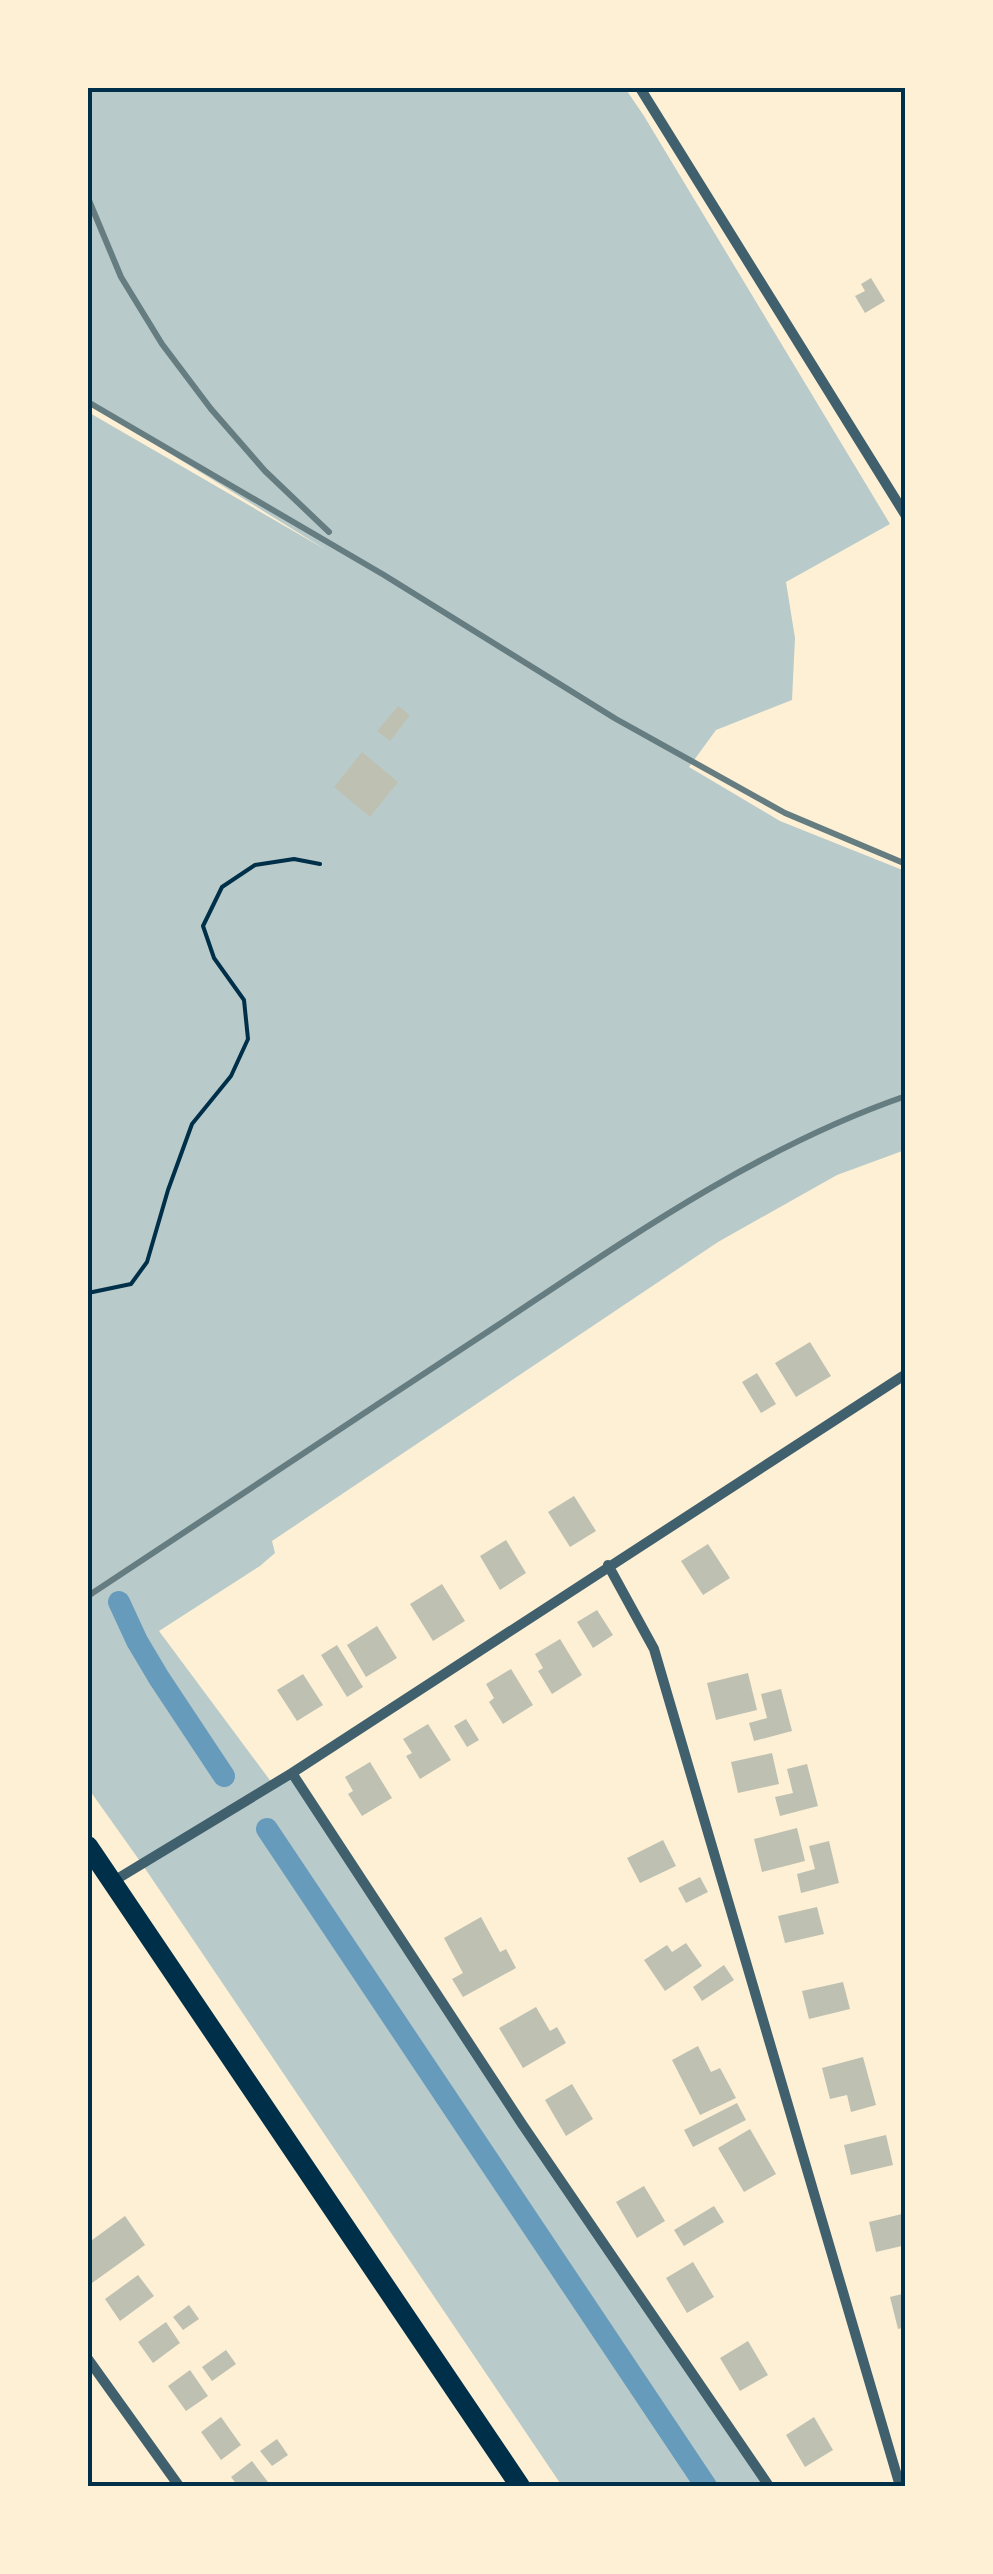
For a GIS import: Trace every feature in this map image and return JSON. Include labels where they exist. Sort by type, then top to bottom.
[{"type":"main road","points":[[88,1846],[520,2486]]},
{"type":"street","points":[[640,88],[906,516]]},
{"type":"street","points":[[112,1882],[292,1773],[906,1374]]},
{"type":"street","points":[[608,1565],[654,1650],[900,2486]]},
{"type":"street","points":[[292,1773],[522,2124],[769,2486]]},
{"type":"street","points":[[88,2359],[179,2486]]},
{"type":"path","points":[[88,1294],[131,1284],[147,1262],[192,1124],[231,1076],[248,1039],[244,1000],[214,958],[204,926],[222,887],[255,866],[294,859],[320,864]]},
{"type":"shaded area","points":[[88,88],[625,88],[890,524],[786,582],[795,638],[792,700],[716,730],[689,767],[780,821],[905,871],[905,1150],[837,1175],[718,1242],[272,1541],[275,1553],[260,1566],[159,1631],[272,1783],[291,1773],[771,2486],[562,2486],[88,1788],[88,412],[328,551],[88,403]]},
{"type":"building","points":[[871,278],[885,301],[865,313],[855,296],[865,291],[861,284]]},
{"type":"building","points":[[398,706],[410,715],[390,741],[377,731]]},
{"type":"building","points":[[362,752],[398,782],[370,817],[334,787]]},
{"type":"building","points":[[810,1342],[831,1376],[796,1397],[775,1363]]},
{"type":"building","points":[[757,1373],[776,1404],[761,1413],[742,1382]]},
{"type":"building","points":[[574,1496],[596,1531],[570,1547],[548,1512]]},
{"type":"building","points":[[506,1540],[526,1573],[500,1590],[480,1556]]},
{"type":"building","points":[[708,1544],[730,1578],[703,1595],[681,1561]]},
{"type":"building","points":[[442,1584],[465,1621],[433,1641],[410,1604]]},
{"type":"building","points":[[597,1610],[613,1635],[593,1648],[577,1622]]},
{"type":"building","points":[[377,1626],[397,1658],[366,1677],[347,1645]]},
{"type":"building","points":[[560,1639],[582,1675],[552,1694],[538,1671],[543,1668],[535,1654]]},
{"type":"building","points":[[337,1645],[363,1687],[347,1697],[321,1655]]},
{"type":"building","points":[[511,1669],[533,1705],[503,1724],[489,1702],[494,1698],[486,1684]]},
{"type":"building","points":[[748,1673],[757,1710],[716,1720],[707,1683]]},
{"type":"building","points":[[303,1674],[323,1705],[297,1721],[277,1690]]},
{"type":"building","points":[[781,1689],[792,1731],[754,1741],[749,1723],[767,1718],[761,1694]]},
{"type":"building","points":[[466,1719],[479,1740],[467,1747],[454,1726]]},
{"type":"building","points":[[428,1724],[451,1760],[420,1779],[406,1756],[412,1753],[403,1739]]},
{"type":"building","points":[[772,1753],[779,1784],[738,1793],[731,1762]]},
{"type":"building","points":[[370,1762],[392,1798],[362,1816],[348,1794],[353,1791],[345,1777]]},
{"type":"building","points":[[807,1764],[818,1806],[780,1816],[775,1797],[793,1793],[787,1769]]},
{"type":"building","points":[[797,1828],[805,1861],[762,1872],[754,1839]]},
{"type":"building","points":[[663,1840],[676,1866],[640,1883],[627,1858]]},
{"type":"building","points":[[829,1841],[839,1883],[801,1893],[797,1874],[815,1869],[809,1846]]},
{"type":"building","points":[[700,1877],[708,1892],[686,1903],[678,1888]]},
{"type":"building","points":[[817,1907],[824,1934],[785,1943],[778,1916]]},
{"type":"building","points":[[481,1917],[500,1952],[506,1949],[516,1968],[463,1997],[452,1979],[463,1973],[444,1938]]},
{"type":"building","points":[[686,1943],[702,1966],[665,1991],[644,1960],[667,1945],[672,1952]]},
{"type":"building","points":[[724,1965],[734,1980],[702,2001],[693,1987]]},
{"type":"building","points":[[843,1982],[850,2009],[809,2019],[802,1991]]},
{"type":"building","points":[[536,2007],[550,2031],[557,2027],[566,2043],[523,2068],[499,2028]]},
{"type":"building","points":[[698,2046],[711,2072],[720,2068],[736,2098],[700,2115],[672,2060]]},
{"type":"building","points":[[863,2057],[876,2105],[851,2112],[847,2095],[830,2099],[822,2068]]},
{"type":"building","points":[[572,2084],[593,2119],[566,2136],[545,2100]]},
{"type":"building","points":[[737,2103],[746,2120],[693,2147],[684,2130]]},
{"type":"building","points":[[750,2129],[776,2174],[744,2192],[718,2148]]},
{"type":"building","points":[[886,2135],[893,2165],[851,2175],[844,2145]]},
{"type":"building","points":[[644,2186],[665,2221],[637,2238],[616,2202]]},
{"type":"building","points":[[714,2206],[724,2222],[684,2246],[674,2230]]},
{"type":"building","points":[[906,2213],[906,2245],[876,2252],[869,2222]]},
{"type":"building","points":[[125,2216],[145,2245],[92,2283],[88,2277],[88,2243]]},
{"type":"building","points":[[693,2262],[714,2297],[687,2313],[666,2278]]},
{"type":"building","points":[[138,2275],[154,2296],[120,2321],[105,2299]]},
{"type":"building","points":[[906,2293],[906,2327],[898,2329],[890,2297]]},
{"type":"building","points":[[189,2305],[199,2319],[183,2330],[173,2317]]},
{"type":"building","points":[[166,2322],[180,2343],[153,2363],[138,2342]]},
{"type":"building","points":[[748,2341],[768,2375],[740,2391],[720,2358]]},
{"type":"building","points":[[226,2350],[236,2364],[212,2381],[202,2367]]},
{"type":"building","points":[[190,2370],[208,2396],[186,2411],[168,2386]]},
{"type":"building","points":[[221,2417],[241,2445],[221,2460],[201,2432]]},
{"type":"building","points":[[814,2417],[833,2450],[805,2467],[786,2435]]},
{"type":"building","points":[[277,2439],[288,2455],[272,2466],[260,2451]]},
{"type":"building","points":[[252,2461],[271,2486],[238,2486],[231,2477]]},
{"type":"waterway","points":[[119,1602],[159,1678],[224,1776]]},
{"type":"waterway","points":[[267,1829],[706,2486]]},
{"type":"railway","points":[[88,198],[121,277],[162,344],[265,471],[329,532]]},
{"type":"railway","points":[[88,402],[384,575],[616,719],[785,813],[906,864]]},
{"type":"railway","points":[[88,1596],[695,1197],[798,1141],[906,1096]]}]
